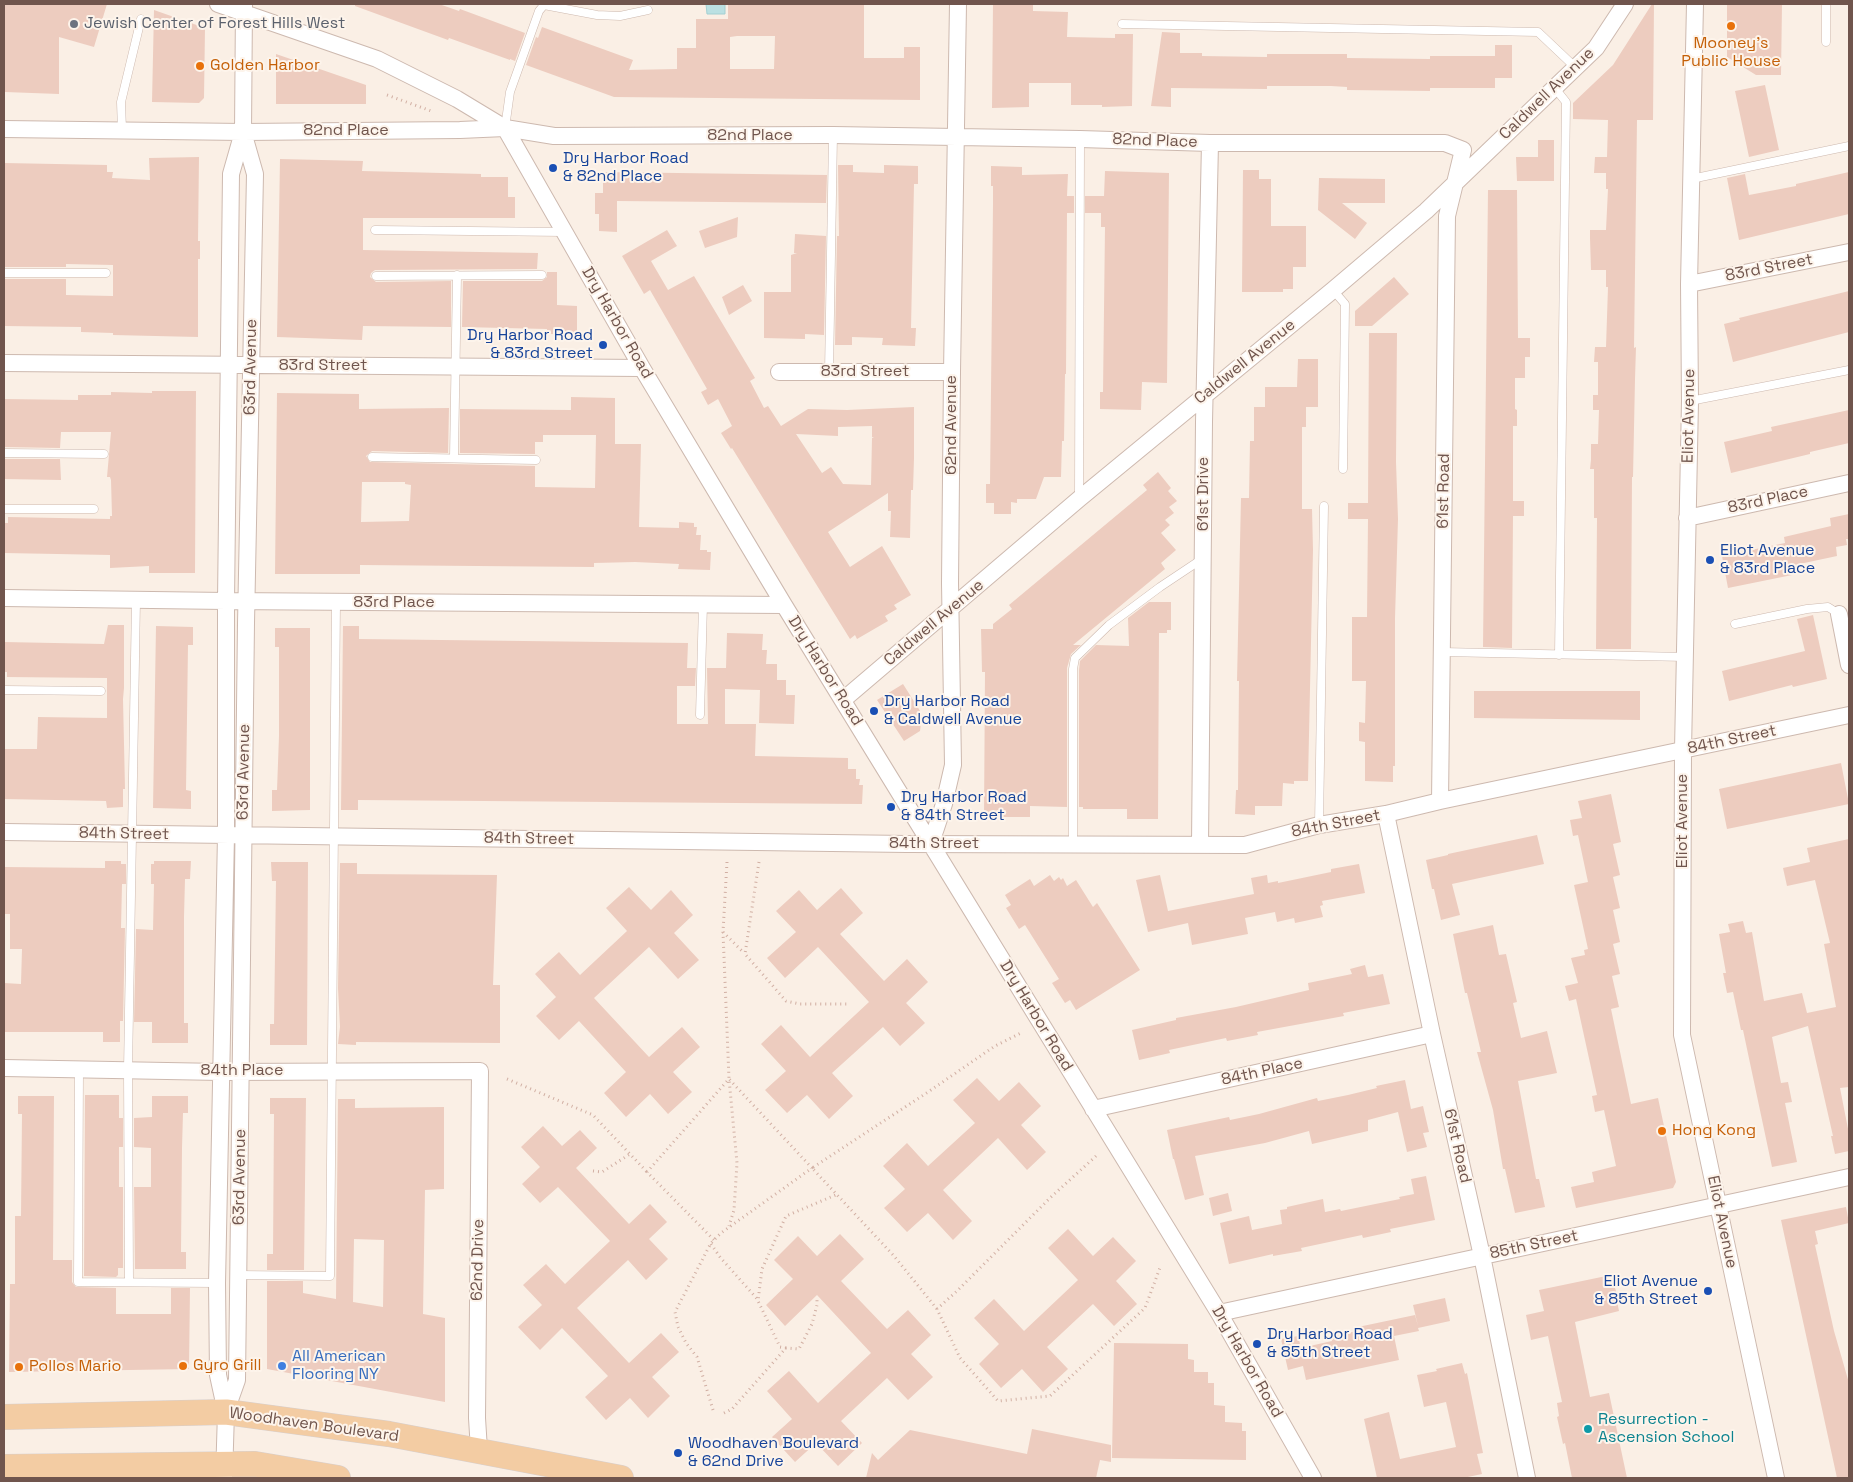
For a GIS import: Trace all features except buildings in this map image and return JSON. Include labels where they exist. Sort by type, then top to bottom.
[{"type":"main road","name":"Woodhaven Boulevard","points":[[4,1417],[226,1412],[389,1434],[621,1478]]},
{"type":"main road","points":[[4,1468],[224,1471],[255,1464],[338,1478]]},
{"type":"street","name":"Dry Harbor Road","points":[[218,4],[244,8],[377,59],[456,99],[505,128],[642,368],[784,605],[1219,1313],[1313,1478]]},
{"type":"street","name":"62nd Avenue","points":[[931,843],[944,804],[952,765],[952,372],[958,4]]},
{"type":"street","name":"Caldwell Avenue","points":[[843,700],[1079,499],[1426,211],[1596,48],[1625,4]]},
{"type":"street","name":"Eliot Avenue","points":[[1694,4],[1689,284],[1690,401],[1684,750],[1682,1036],[1776,1478]]},
{"type":"street","name":"63rd Avenue","points":[[224,1471],[226,1412],[218,1375],[217,1283],[226,835],[226,601],[231,174],[243,132],[244,8]]},
{"type":"street","name":"82nd Place","points":[[4,129],[243,132],[505,128],[554,136],[833,135],[1210,143],[1445,143],[1463,150],[1455,182]]},
{"type":"street","name":"63rd Avenue","points":[[226,1412],[236,1380],[246,602],[255,174],[243,132]]},
{"type":"street","name":"61st Drive","points":[[1200,844],[1210,143]]},
{"type":"street","name":"61st Road","points":[[1440,801],[1446,216],[1455,182]]},
{"type":"street","name":"83rd Street","points":[[1689,284],[1849,252]]},
{"type":"street","name":"83rd Street","points":[[4,363],[642,368]]},
{"type":"street","name":"83rd Street","points":[[778,372],[952,372]]},
{"type":"street","name":"83rd Place","points":[[1687,518],[1849,483]]},
{"type":"street","name":"83rd Place","points":[[4,598],[246,602],[784,605]]},
{"type":"street","points":[[1839,614],[1849,665]]},
{"type":"street","name":"84th Street","points":[[4,832],[1245,845],[1319,825],[1386,814],[1849,715]]},
{"type":"street","name":"61st Road","points":[[1386,814],[1432,1034],[1482,1256],[1527,1478]]},
{"type":"street","name":"84th Place","points":[[1093,1109],[1432,1034]]},
{"type":"street","name":"84th Place","points":[[4,1068],[221,1072],[480,1071]]},
{"type":"street","name":"62nd Drive","points":[[479,1450],[477,1403],[480,1071]]},
{"type":"street","name":"85th Street","points":[[1219,1313],[1849,1177]]},
{"type":"lane","points":[[1826,4],[1826,42]]},
{"type":"lane","points":[[505,128],[510,92],[540,11],[544,6],[597,15],[620,16],[648,10]]},
{"type":"lane","points":[[122,130],[121,102],[141,19]]},
{"type":"lane","points":[[1122,24],[1538,32],[1575,67]]},
{"type":"lane","points":[[1554,87],[1566,102],[1559,655]]},
{"type":"lane","points":[[829,372],[833,135]]},
{"type":"lane","points":[[1079,499],[1080,139]]},
{"type":"lane","points":[[1691,179],[1849,146]]},
{"type":"lane","points":[[375,230],[564,232]]},
{"type":"lane","points":[[4,273],[106,273]]},
{"type":"lane","points":[[454,457],[457,275]]},
{"type":"lane","points":[[376,276],[542,275]]},
{"type":"lane","points":[[1333,290],[1345,304],[1343,469]]},
{"type":"lane","points":[[1690,401],[1849,370]]},
{"type":"lane","points":[[4,453],[104,454]]},
{"type":"lane","points":[[372,457],[536,460]]},
{"type":"lane","points":[[1319,825],[1324,506]]},
{"type":"lane","points":[[4,509],[94,509]]},
{"type":"lane","points":[[1073,844],[1073,669],[1075,658],[1110,626],[1160,587],[1204,558]]},
{"type":"lane","points":[[129,1282],[128,1070],[136,600]]},
{"type":"lane","points":[[238,1275],[330,1276],[336,602]]},
{"type":"lane","points":[[700,715],[703,604]]},
{"type":"lane","points":[[1735,624],[1808,609],[1828,607],[1839,614]]},
{"type":"lane","points":[[1442,652],[1686,657]]},
{"type":"lane","points":[[4,690],[100,691]]},
{"type":"lane","points":[[80,1070],[78,1282],[217,1283]]},
{"type":"path","points":[[387,95],[442,115]]},
{"type":"path","points":[[727,862],[723,932],[730,1079],[737,1163],[734,1210],[729,1227]]},
{"type":"path","points":[[745,954],[759,862]]},
{"type":"path","points":[[723,932],[786,1001],[800,1004],[849,1004]]},
{"type":"path","points":[[713,1410],[698,1357],[686,1343],[678,1328],[675,1312],[712,1242],[729,1227],[812,1168],[995,1046],[1022,1033]]},
{"type":"path","points":[[507,1079],[593,1115],[712,1242],[720,1257],[758,1301],[780,1347],[799,1349],[812,1324],[817,1300]]},
{"type":"path","points":[[730,1079],[894,1256],[937,1309],[960,1358],[998,1401],[1050,1396],[1145,1308],[1161,1265]]},
{"type":"path","points":[[647,1172],[730,1079]]},
{"type":"path","points":[[593,1171],[602,1172],[630,1154]]},
{"type":"path","points":[[937,1309],[1050,1198],[1096,1156]]},
{"type":"path","points":[[758,1301],[762,1269],[786,1216],[838,1194]]},
{"type":"path","points":[[724,1412],[732,1409],[786,1348]]},
{"type":"water","points":[[706,4],[725,4],[725,14],[707,14]]},
{"type":"place","name":"Jewish Center of Forest Hills West","points":[[74,24]]},
{"type":"place","name":"Mooney's Public House","points":[[1731,26]]},
{"type":"place","name":"Golden Harbor","points":[[200,66]]},
{"type":"place","name":"Dry Harbor Road & 82nd Place","points":[[553,168]]},
{"type":"place","name":"Dry Harbor Road & 83rd Street","points":[[603,345]]},
{"type":"place","name":"Eliot Avenue & 83rd Place","points":[[1710,560]]},
{"type":"place","name":"Dry Harbor Road & Caldwell Avenue","points":[[874,711]]},
{"type":"place","name":"Dry Harbor Road & 84th Street","points":[[891,807]]},
{"type":"place","name":"Hong Kong","points":[[1662,1131]]},
{"type":"place","name":"Eliot Avenue & 85th Street","points":[[1708,1291]]},
{"type":"place","name":"Dry Harbor Road & 85th Street","points":[[1257,1344]]},
{"type":"place","name":"Gyro Grill","points":[[183,1366]]},
{"type":"place","name":"All American Flooring NY","points":[[282,1366]]},
{"type":"place","name":"Pollos Mario","points":[[19,1367]]},
{"type":"place","name":"Resurrection - Ascension School","points":[[1588,1429]]},
{"type":"place","name":"Woodhaven Boulevard & 62nd Drive","points":[[678,1453]]}]
